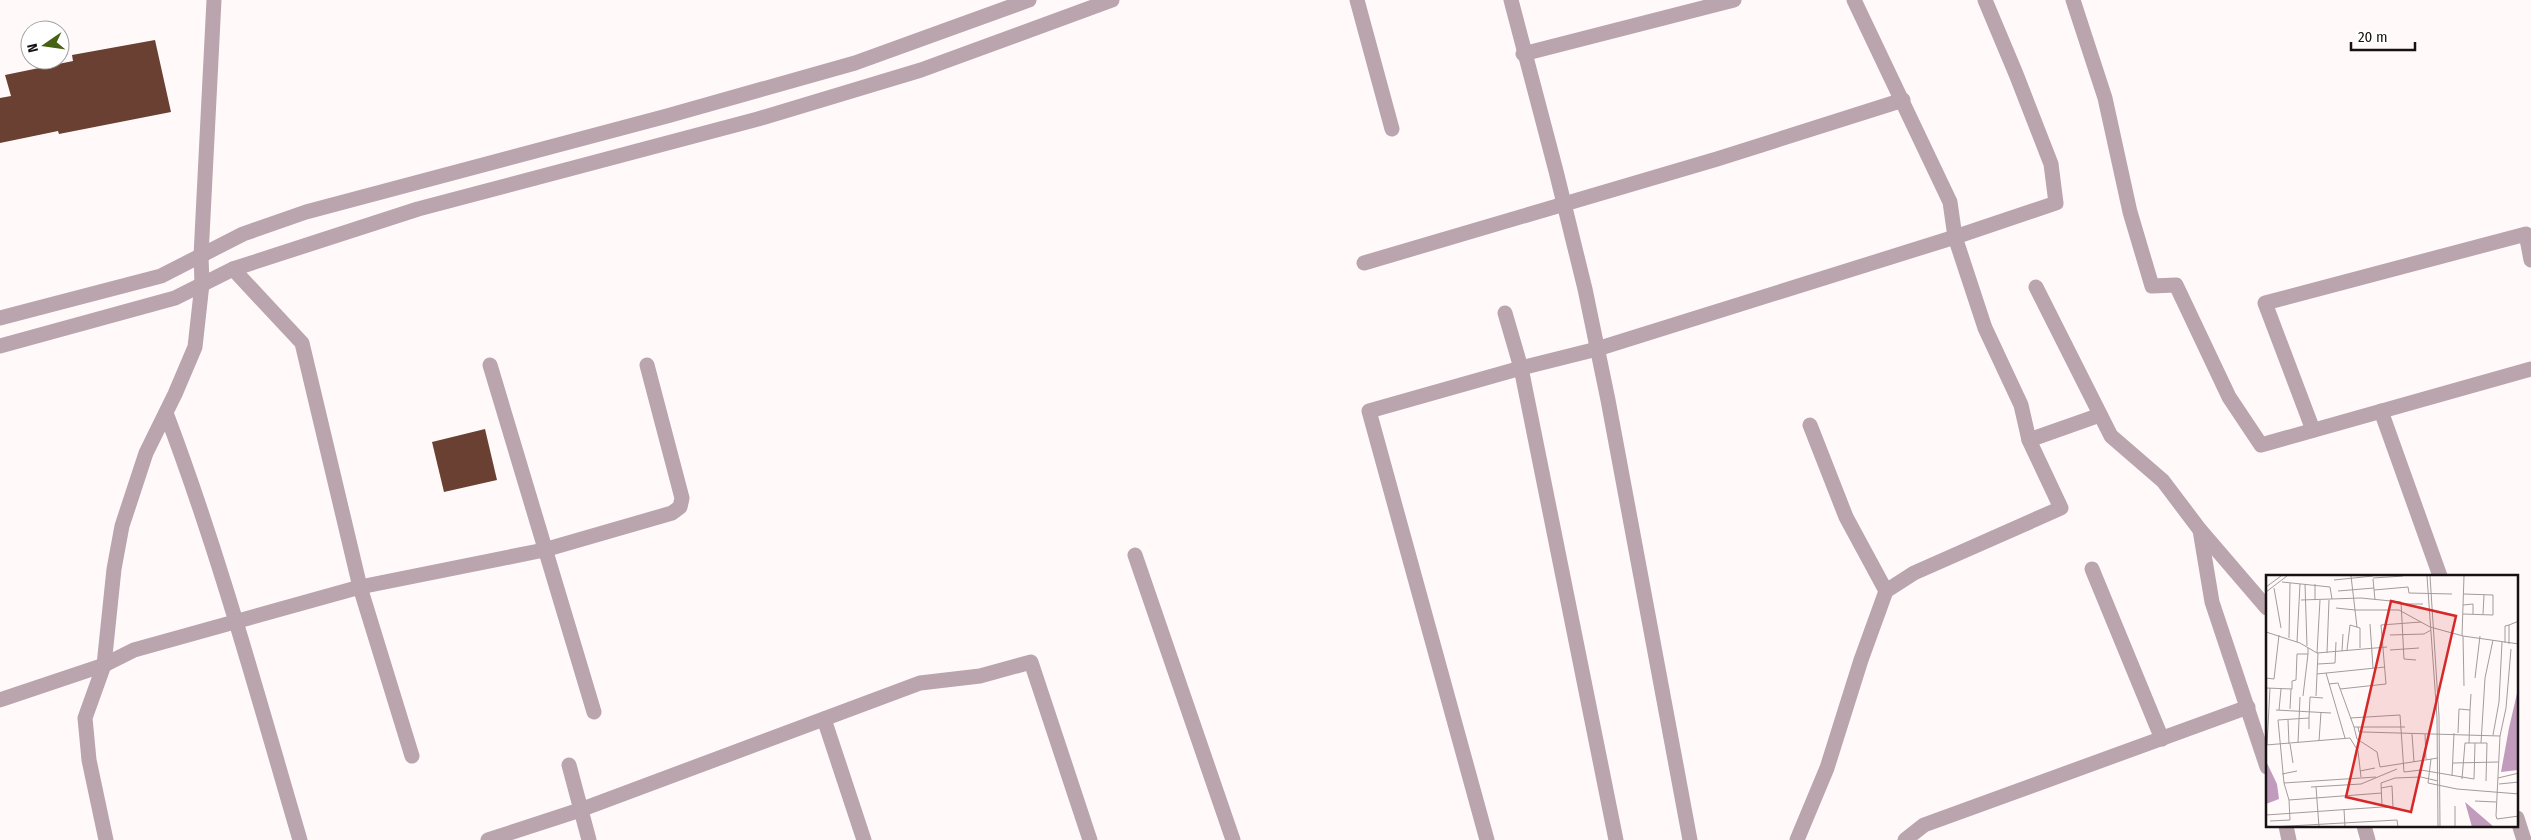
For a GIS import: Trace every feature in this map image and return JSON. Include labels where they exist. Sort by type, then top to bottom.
[{"type":"street","points":[[106,840],[89,760],[85,718],[104,665],[114,569],[122,526],[146,453],[195,347],[202,284],[201,256],[214,0]]},
{"type":"street","points":[[0,318],[161,276],[243,234],[306,212],[855,63],[1029,0]]},
{"type":"street","points":[[0,346],[175,298],[233,269],[418,210],[793,109],[921,70],[1112,0]]},
{"type":"street","points":[[1358,0],[1392,129]]},
{"type":"street","points":[[1510,0],[1564,204],[1597,349],[1690,840]]},
{"type":"street","points":[[1524,54],[1734,0]]},
{"type":"street","points":[[1797,840],[1827,768],[1861,660],[1886,592],[1914,573],[2061,508],[2029,440],[2021,404],[1985,328],[1955,237],[1950,202],[1854,0]]},
{"type":"street","points":[[1487,840],[1369,411],[1521,368],[1597,349],[1955,237],[2056,203],[2051,164],[1985,0]]},
{"type":"street","points":[[2073,0],[2105,98],[2130,212],[2152,286],[2176,285],[2228,396],[2261,445],[2531,369]]},
{"type":"street","points":[[785,82],[793,109]]},
{"type":"street","points":[[1364,263],[1903,100]]},
{"type":"street","points":[[2313,430],[2265,303],[2528,233],[2531,260]]},
{"type":"street","points":[[233,269],[302,343],[360,587],[412,756]]},
{"type":"street","points":[[2036,287],[2112,436],[2163,481],[2200,530],[2266,607]]},
{"type":"street","points":[[1505,313],[1521,368],[1616,840]]},
{"type":"street","points":[[490,365],[594,712]]},
{"type":"street","points":[[0,700],[104,665],[134,650],[360,587],[544,550],[672,514],[680,507],[682,498],[647,365]]},
{"type":"street","points":[[2381,411],[2440,575]]},
{"type":"street","points":[[166,413],[195,490],[300,840]]},
{"type":"street","points":[[2029,440],[2100,415]]},
{"type":"street","points":[[1810,425],[1846,517],[1886,592]]},
{"type":"street","points":[[2200,530],[2212,602],[2266,764]]},
{"type":"street","points":[[1135,555],[1233,840]]},
{"type":"street","points":[[2092,569],[2162,739]]},
{"type":"street","points":[[488,840],[580,810],[920,684],[980,676],[1031,662],[1090,840]]},
{"type":"street","points":[[1905,840],[1924,825],[2248,707]]},
{"type":"street","points":[[824,719],[864,840]]},
{"type":"street","points":[[569,764],[589,840]]},
{"type":"street","points":[[2518,821],[2524,840]]},
{"type":"building","points":[[155,40],[171,112],[59,134],[58,131],[0,143],[0,98],[11,96],[5,75],[29,70],[70,70],[70,62],[73,61],[72,55]]},
{"type":"building","points":[[485,429],[497,480],[444,492],[432,442]]}]
